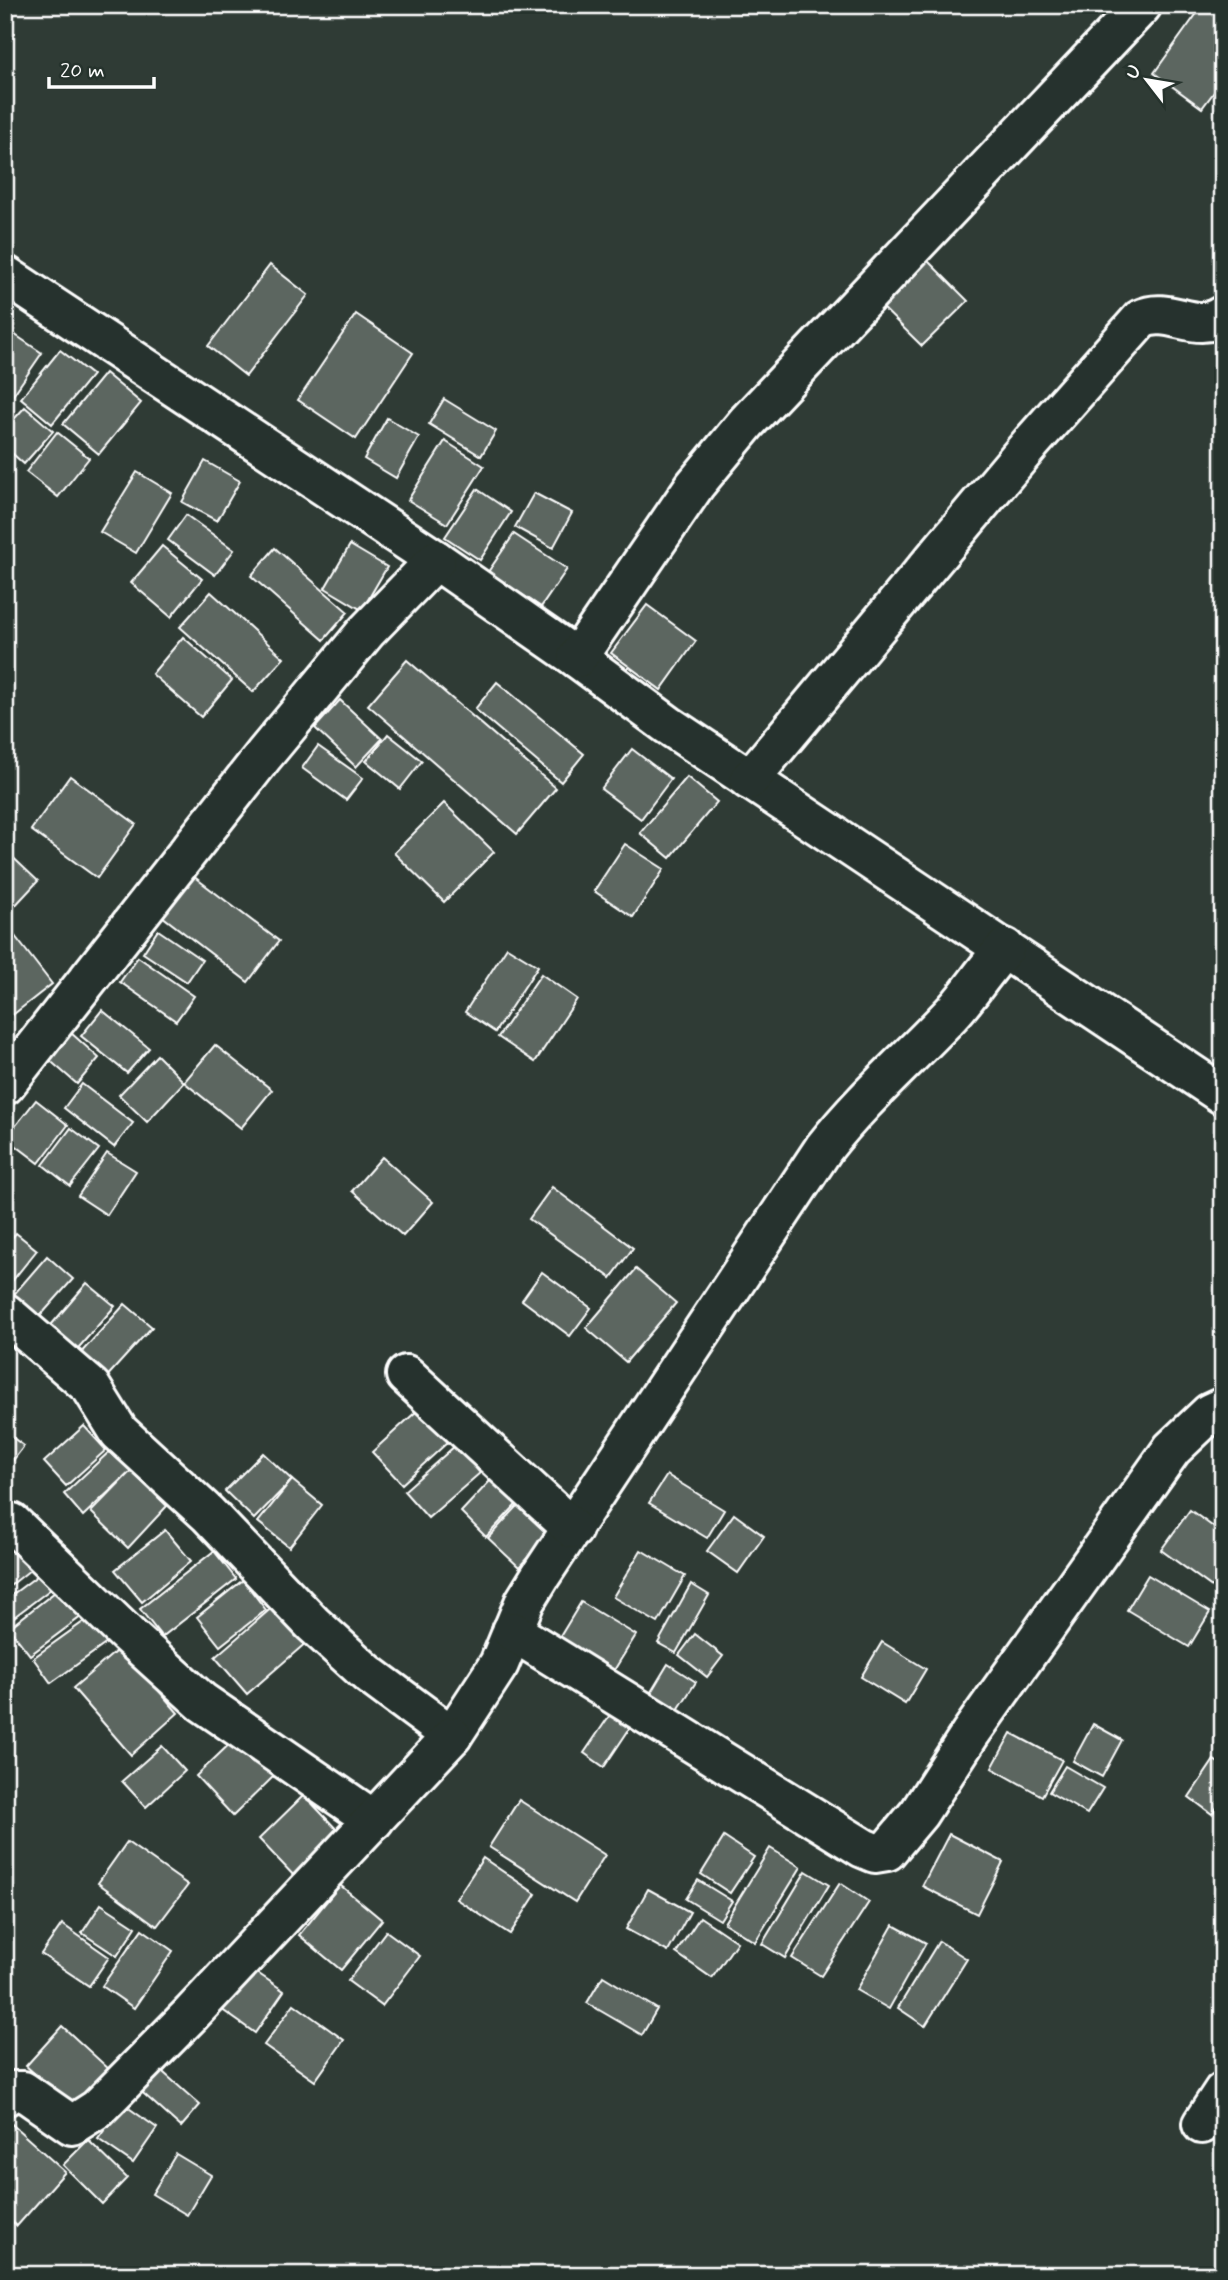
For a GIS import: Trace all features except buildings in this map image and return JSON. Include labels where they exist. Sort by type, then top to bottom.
[{"type":"street","points":[[577,658],[695,485],[747,422],[1142,5]]},
{"type":"street","points":[[5,275],[436,560],[749,780],[1223,1095]]},
{"type":"street","points":[[749,780],[1031,443],[1141,319],[1151,314],[1167,314],[1202,324],[1213,323],[1223,316]]},
{"type":"street","points":[[5,1085],[264,755],[366,632],[436,560]]},
{"type":"street","points":[[5,2096],[19,2090],[72,2125],[82,2120],[183,2023],[452,1736],[488,1682],[525,1601],[824,1148],[864,1100],[957,1008],[982,972],[1005,948]]},
{"type":"street","points":[[5,1313],[91,1387],[119,1432],[208,1514],[313,1624],[376,1679],[452,1736]]},
{"type":"street","points":[[406,1375],[573,1529]]},
{"type":"street","points":[[512,1631],[863,1847],[875,1853],[887,1852],[919,1813],[970,1734],[1172,1449],[1210,1413],[1223,1406]]},
{"type":"street","points":[[12,1523],[202,1702],[374,1820]]},
{"type":"street","points":[[1202,2124],[1223,2092]]}]
